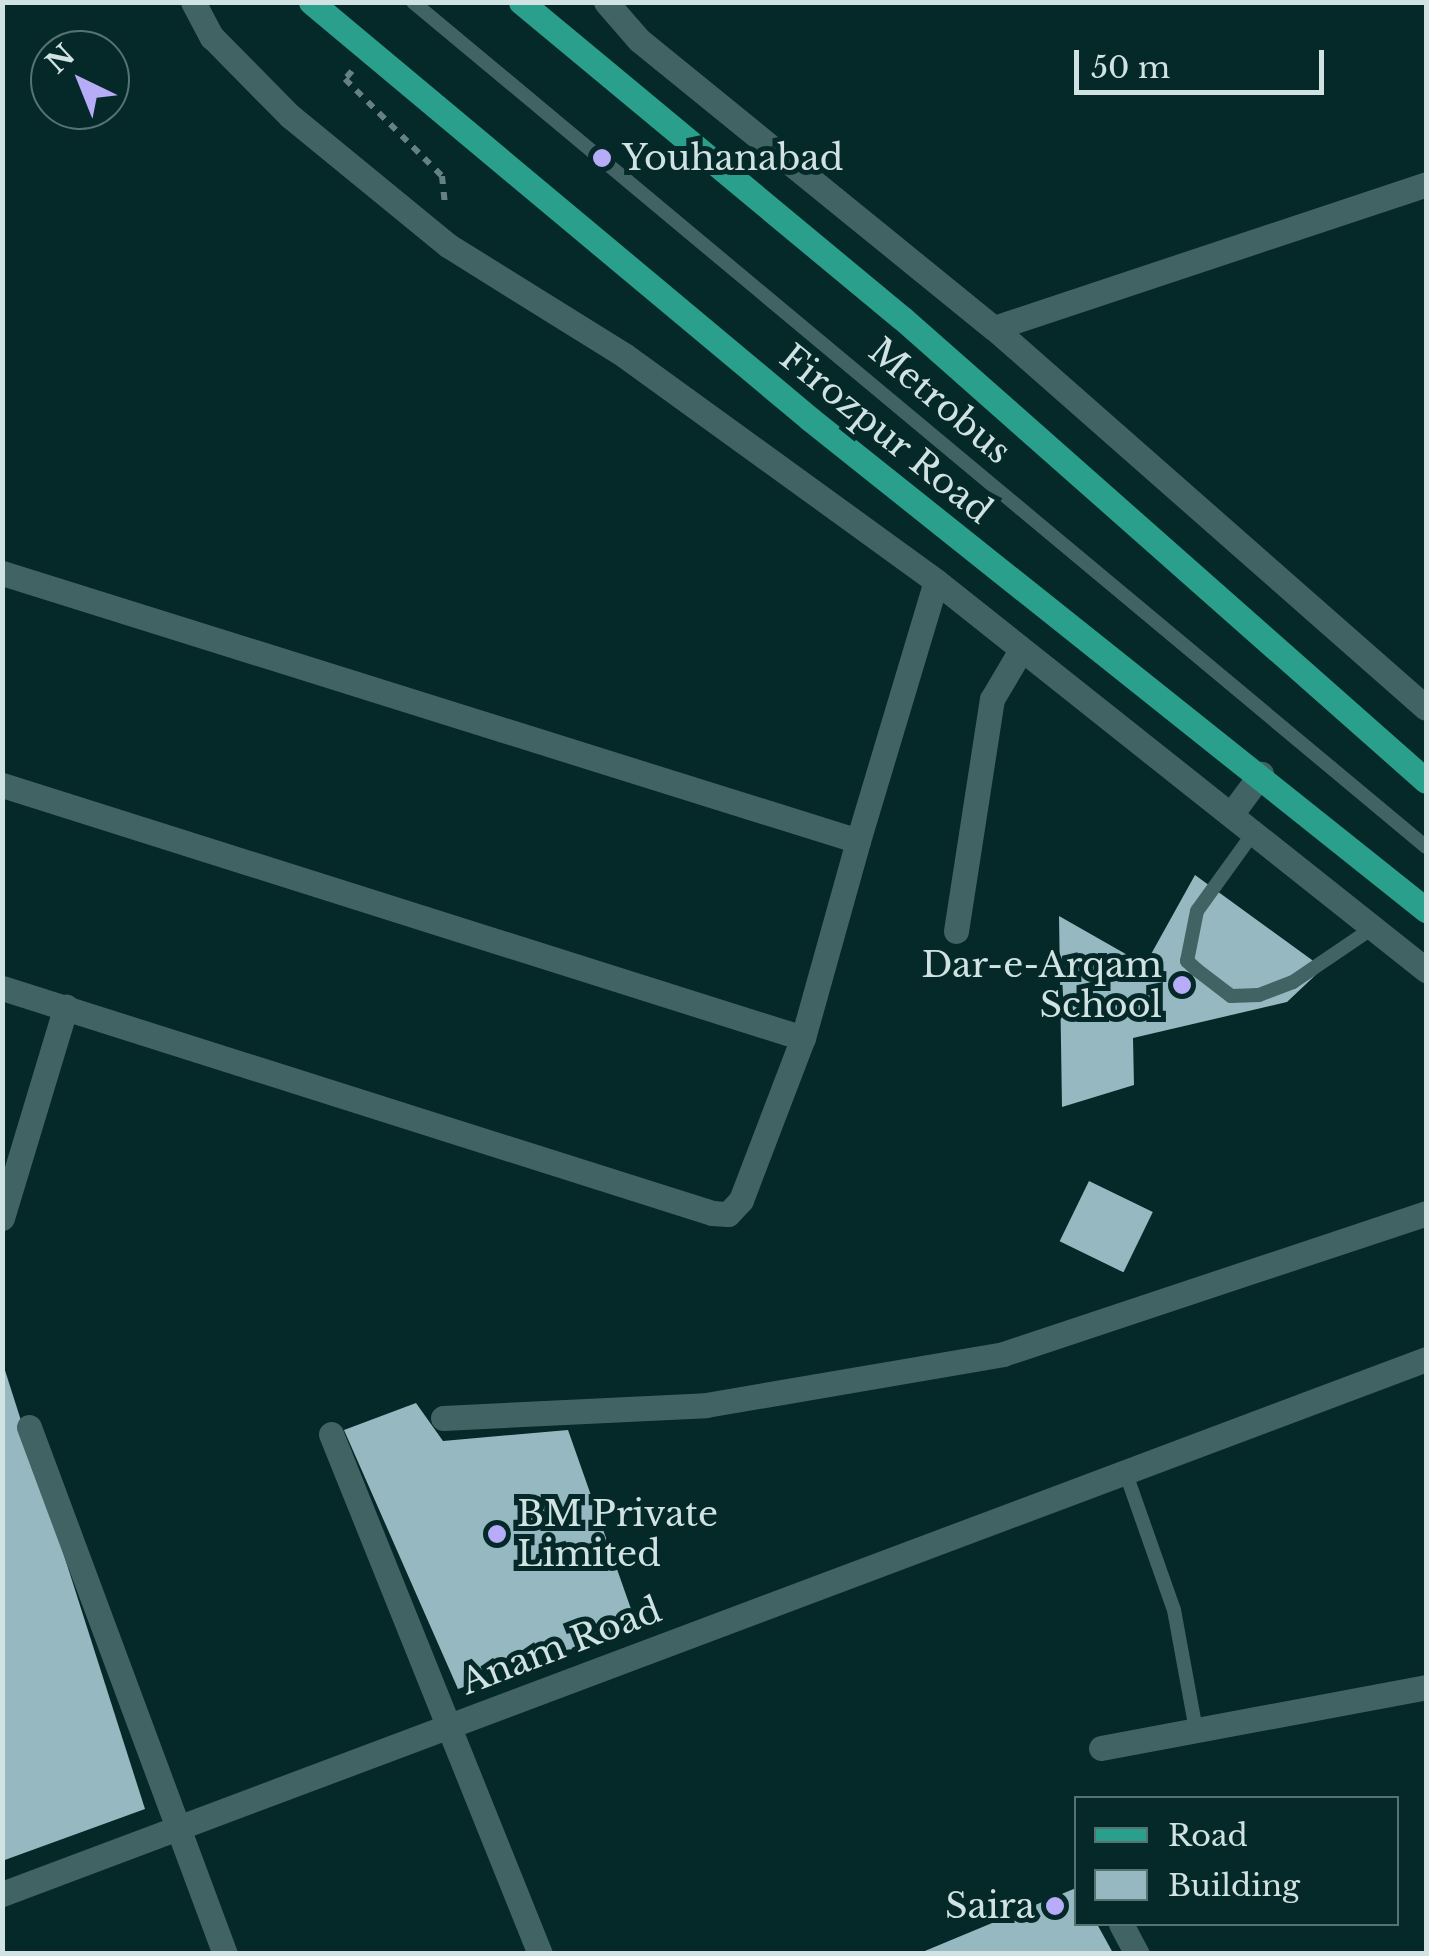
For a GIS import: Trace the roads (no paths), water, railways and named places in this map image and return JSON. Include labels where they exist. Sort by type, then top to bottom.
[{"type":"main road","name":"Firozpur Road","points":[[311,2],[810,418],[1261,774],[1426,910]]},
{"type":"main road","points":[[522,2],[902,318],[1426,781]]},
{"type":"street","points":[[193,2],[212,37],[290,116],[449,246],[624,355],[936,582],[1426,970]]},
{"type":"street","points":[[606,2],[639,40],[994,328],[1426,708]]},
{"type":"street","points":[[994,328],[1426,184]]},
{"type":"street","points":[[2,573],[858,841]]},
{"type":"street","points":[[2,988],[712,1213],[728,1214],[740,1200],[802,1038],[936,582]]},
{"type":"street","points":[[956,932],[992,699],[1021,650]]},
{"type":"street","points":[[1232,814],[1261,774]]},
{"type":"street","points":[[2,786],[802,1038]]},
{"type":"street","points":[[2,1218],[66,1006]]},
{"type":"street","points":[[443,1418],[706,1406],[1002,1354],[1426,1213]]},
{"type":"street","name":"Anam Road","points":[[2,1894],[1426,1359]]},
{"type":"street","points":[[29,1427],[225,1954]]},
{"type":"street","points":[[331,1434],[540,1954]]},
{"type":"street","points":[[1102,1748],[1426,1687]]},
{"type":"street","points":[[1123,1926],[1138,1954]]},
{"type":"lane","name":"Metrobus","points":[[414,2],[1426,847]]},
{"type":"lane","points":[[1254,832],[1197,912],[1187,961],[1196,970],[1231,996],[1259,995],[1294,982],[1374,927]]},
{"type":"lane","points":[[1126,1471],[1174,1610],[1196,1730]]},
{"type":"place","name":"Youhanabad","points":[[602,158]]},
{"type":"place","name":"Dar-e-Arqam School","points":[[1182,985]]},
{"type":"place","name":"BM Private Limited","points":[[497,1534]]},
{"type":"place","name":"Saira","points":[[1055,1906]]}]
